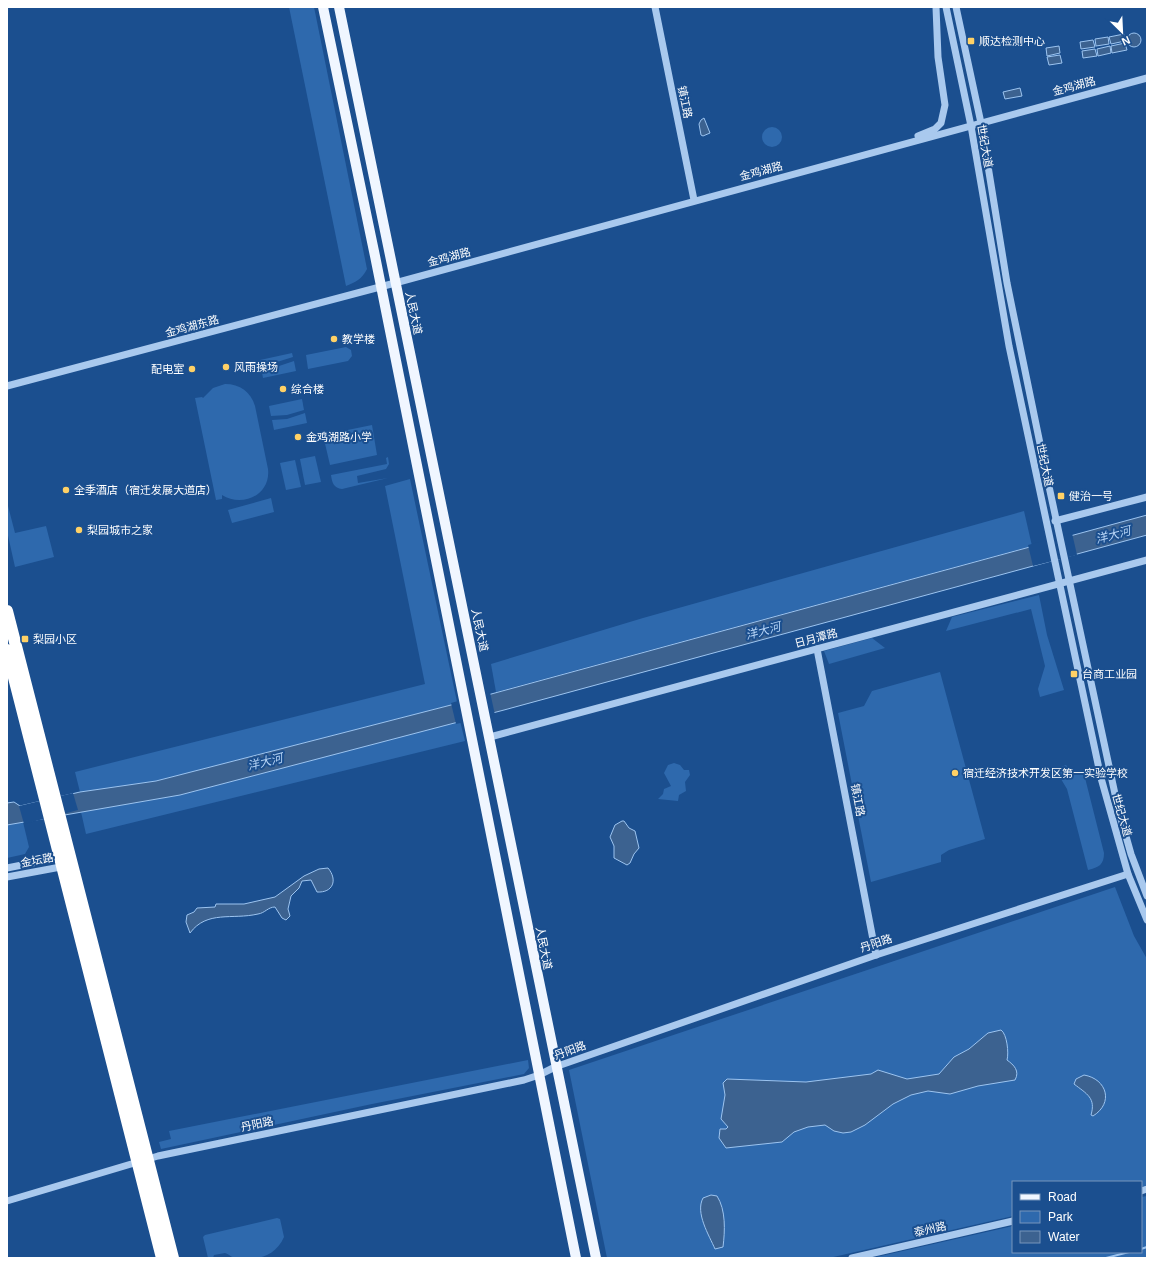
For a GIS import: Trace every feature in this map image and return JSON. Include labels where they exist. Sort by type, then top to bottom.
[{"type":"highway","points":[[7,615],[66,861],[143,1160],[173,1258]]},
{"type":"highway","points":[[7,650],[66,861]]},
{"type":"highway","points":[[143,1160],[162,1258]]},
{"type":"main road","points":[[323,7],[382,286],[576,1258]]},
{"type":"main road","name":"人民大道","points":[[339,7],[490,737],[555,1067],[596,1258]]},
{"type":"main road","points":[[371,235],[381,238],[385,233]]},
{"type":"main road","points":[[390,331],[396,323],[404,327]]},
{"type":"main road","points":[[528,1018],[536,1025],[545,1017]]},
{"type":"street","name":"镇江路","points":[[655,7],[694,200]]},
{"type":"street","points":[[898,145],[935,129],[940,123],[943,115],[945,105],[938,56],[936,7]]},
{"type":"street","name":"世纪大道","points":[[946,7],[971,126],[1009,346],[1058,583],[1101,778],[1128,874],[1147,920]]},
{"type":"street","name":"世纪大道","points":[[956,7],[981,123],[1007,283],[1055,521],[1118,808],[1131,854],[1147,896]]},
{"type":"street","name":"金鸡湖路","points":[[382,286],[1147,78]]},
{"type":"street","name":"金鸡湖东路","points":[[7,386],[382,286]]},
{"type":"street","points":[[1055,521],[1147,497]]},
{"type":"street","name":"日月潭路","points":[[490,737],[1147,560]]},
{"type":"street","name":"镇江路","points":[[817,649],[876,955]]},
{"type":"street","name":"金坛路","points":[[7,868],[66,861]]},
{"type":"street","name":"金坛路","points":[[7,877],[66,861]]},
{"type":"street","name":"丹阳路","points":[[7,1201],[143,1160],[539,1075],[555,1067],[876,955],[1128,874]]},
{"type":"street","name":"泰州路","points":[[852,1258],[1012,1221]]},
{"type":"green space","points":[[289,7],[314,7],[367,269],[358,280],[346,286]]},
{"type":"green space","points":[[772,127],[779,130],[782,137],[779,144],[772,147],[765,144],[762,137],[765,130]]},
{"type":"green space","points":[[346,347],[351,350],[352,356],[348,361],[308,369],[306,355]]},
{"type":"green space","points":[[292,353],[293,357],[277,362],[260,363],[260,360]]},
{"type":"green space","points":[[294,361],[296,371],[263,378],[261,367],[279,366]]},
{"type":"green space","points":[[225,384],[240,387],[251,397],[255,406],[268,469],[268,478],[265,486],[254,497],[246,499],[230,499],[222,495],[222,499],[216,500],[195,398],[203,398],[213,388]]},
{"type":"green space","points":[[302,399],[304,410],[287,415],[271,416],[269,406]]},
{"type":"green space","points":[[305,413],[307,423],[274,430],[272,420],[287,419]]},
{"type":"green space","points":[[372,425],[377,455],[330,465],[323,435]]},
{"type":"green space","points":[[315,456],[321,482],[305,485],[300,459]]},
{"type":"green space","points":[[388,457],[389,464],[386,469],[357,476],[358,483],[388,478],[342,489],[337,488],[333,483],[331,475],[387,464],[386,458]]},
{"type":"green space","points":[[295,460],[301,487],[286,490],[280,463]]},
{"type":"green space","points":[[410,479],[457,702],[451,705],[156,781],[80,792],[75,772],[425,684],[385,486]]},
{"type":"green space","points":[[271,498],[274,512],[232,523],[228,510]]},
{"type":"green space","points":[[7,502],[15,533],[46,526],[54,557],[15,567],[7,531]]},
{"type":"green space","points":[[1024,511],[1032,546],[496,692],[491,664],[643,618]]},
{"type":"green space","points":[[1039,595],[1047,635],[1064,690],[1040,697],[1038,689],[1045,666],[1031,609],[946,631],[952,617]]},
{"type":"green space","points":[[872,638],[885,648],[829,664],[824,651]]},
{"type":"green space","points":[[940,672],[985,839],[949,850],[941,855],[941,862],[871,882],[838,713],[864,706],[872,691]]},
{"type":"green space","points":[[460,721],[465,741],[86,834],[81,812],[180,795]]},
{"type":"green space","points":[[674,763],[680,765],[684,770],[689,770],[690,775],[685,782],[686,791],[679,795],[678,801],[658,799],[663,794],[664,789],[671,786],[664,773],[668,765]]},
{"type":"green space","points":[[1066,765],[1072,773],[1083,770],[1104,853],[1102,863],[1095,868],[1088,870],[1067,789],[1061,779],[1058,768]]},
{"type":"green space","points":[[23,822],[29,847],[25,854],[7,858],[7,825]]},
{"type":"green space","points":[[1115,887],[1134,936],[1147,959],[1147,1185],[1142,1187],[1142,1181],[1012,1181],[1012,1216],[829,1258],[607,1258],[569,1070]]},
{"type":"green space","points":[[528,1060],[529,1068],[524,1074],[372,1104],[161,1149],[159,1142],[171,1139],[169,1131]]},
{"type":"green space","points":[[1147,1196],[1147,1258],[872,1258],[1012,1226],[1012,1253],[1142,1253],[1142,1197]]},
{"type":"green space","points":[[277,1218],[280,1219],[284,1237],[276,1249],[270,1253],[251,1259],[235,1258],[225,1253],[214,1255],[213,1258],[208,1258],[203,1237],[205,1235]]},
{"type":"water","points":[[1131,33],[1137,33],[1141,37],[1141,43],[1137,47],[1131,47],[1127,43],[1127,37]]},
{"type":"water","points":[[1124,34],[1125,41],[1111,44],[1109,37]]},
{"type":"water","points":[[1108,37],[1109,44],[1096,46],[1095,39]]},
{"type":"water","points":[[1093,40],[1095,47],[1081,49],[1080,42]]},
{"type":"water","points":[[1125,43],[1127,50],[1112,53],[1111,46]]},
{"type":"water","points":[[1059,46],[1060,53],[1047,56],[1046,48]]},
{"type":"water","points":[[1110,46],[1111,53],[1098,56],[1097,49]]},
{"type":"water","points":[[1095,49],[1097,56],[1083,58],[1082,51]]},
{"type":"water","points":[[1060,55],[1062,63],[1049,65],[1047,57]]},
{"type":"water","points":[[1020,88],[1022,96],[1005,99],[1003,92]]},
{"type":"water","points":[[704,118],[710,133],[703,136],[701,135],[699,124]]},
{"type":"water","name":"洋大河","points":[[1147,515],[1147,535],[504,710],[180,795],[7,825],[7,803],[14,802],[20,806],[80,792],[156,781],[451,705]]},
{"type":"water","points":[[624,821],[629,828],[635,831],[639,848],[634,854],[630,863],[627,865],[614,858],[614,846],[610,837],[615,825]]},
{"type":"water","points":[[328,868],[333,877],[330,888],[322,892],[317,892],[311,880],[302,881],[299,888],[291,896],[288,909],[290,916],[286,920],[282,918],[275,907],[273,907],[258,914],[248,916],[212,918],[204,921],[190,933],[186,922],[187,915],[194,912],[197,908],[215,907],[216,904],[244,904],[275,897],[304,876],[319,869]]},
{"type":"water","points":[[1001,1030],[1005,1035],[1007,1044],[1007,1060],[1017,1071],[1015,1080],[978,1086],[950,1094],[928,1091],[911,1095],[893,1104],[865,1125],[851,1132],[843,1133],[834,1131],[825,1125],[808,1127],[794,1132],[782,1142],[726,1148],[719,1138],[720,1129],[726,1129],[728,1127],[721,1119],[725,1095],[723,1083],[727,1079],[806,1082],[871,1074],[878,1070],[907,1079],[939,1074],[954,1057],[969,1049],[988,1033]]},
{"type":"water","points":[[1084,1075],[1092,1077],[1098,1081],[1105,1092],[1104,1105],[1100,1111],[1093,1116],[1091,1115],[1091,1100],[1074,1084],[1076,1079]]},
{"type":"water","points":[[711,1195],[717,1196],[720,1202],[724,1221],[723,1247],[715,1249],[706,1231],[701,1210],[703,1198]]},
{"type":"pier","points":[[1072,533],[1077,555],[1033,566],[1028,545]]},
{"type":"pier","points":[[490,692],[495,715],[456,724],[451,703]]},
{"type":"pier","points":[[73,793],[78,810],[24,824],[19,806]]},
{"type":"waterway","points":[[1142,1249],[1147,1247]]},
{"type":"waterway","points":[[1106,1258],[1125,1253]]},
{"type":"place","name":"顺达检测中心","points":[[971,41]]},
{"type":"place","name":"教学楼","points":[[334,339]]},
{"type":"place","name":"风雨操场","points":[[226,367]]},
{"type":"place","name":"配电室","points":[[192,369]]},
{"type":"place","name":"综合楼","points":[[283,389]]},
{"type":"place","name":"金鸡湖路小学","points":[[298,437]]},
{"type":"place","name":"全季酒店（宿迁发展大道店）","points":[[66,490]]},
{"type":"place","name":"健治一号","points":[[1061,496]]},
{"type":"place","name":"梨园城市之家","points":[[79,530]]},
{"type":"place","name":"梨园小区","points":[[25,639]]},
{"type":"place","name":"台商工业园","points":[[1074,674]]},
{"type":"place","name":"宿迁经济技术开发区第一实验学校","points":[[955,773]]}]
